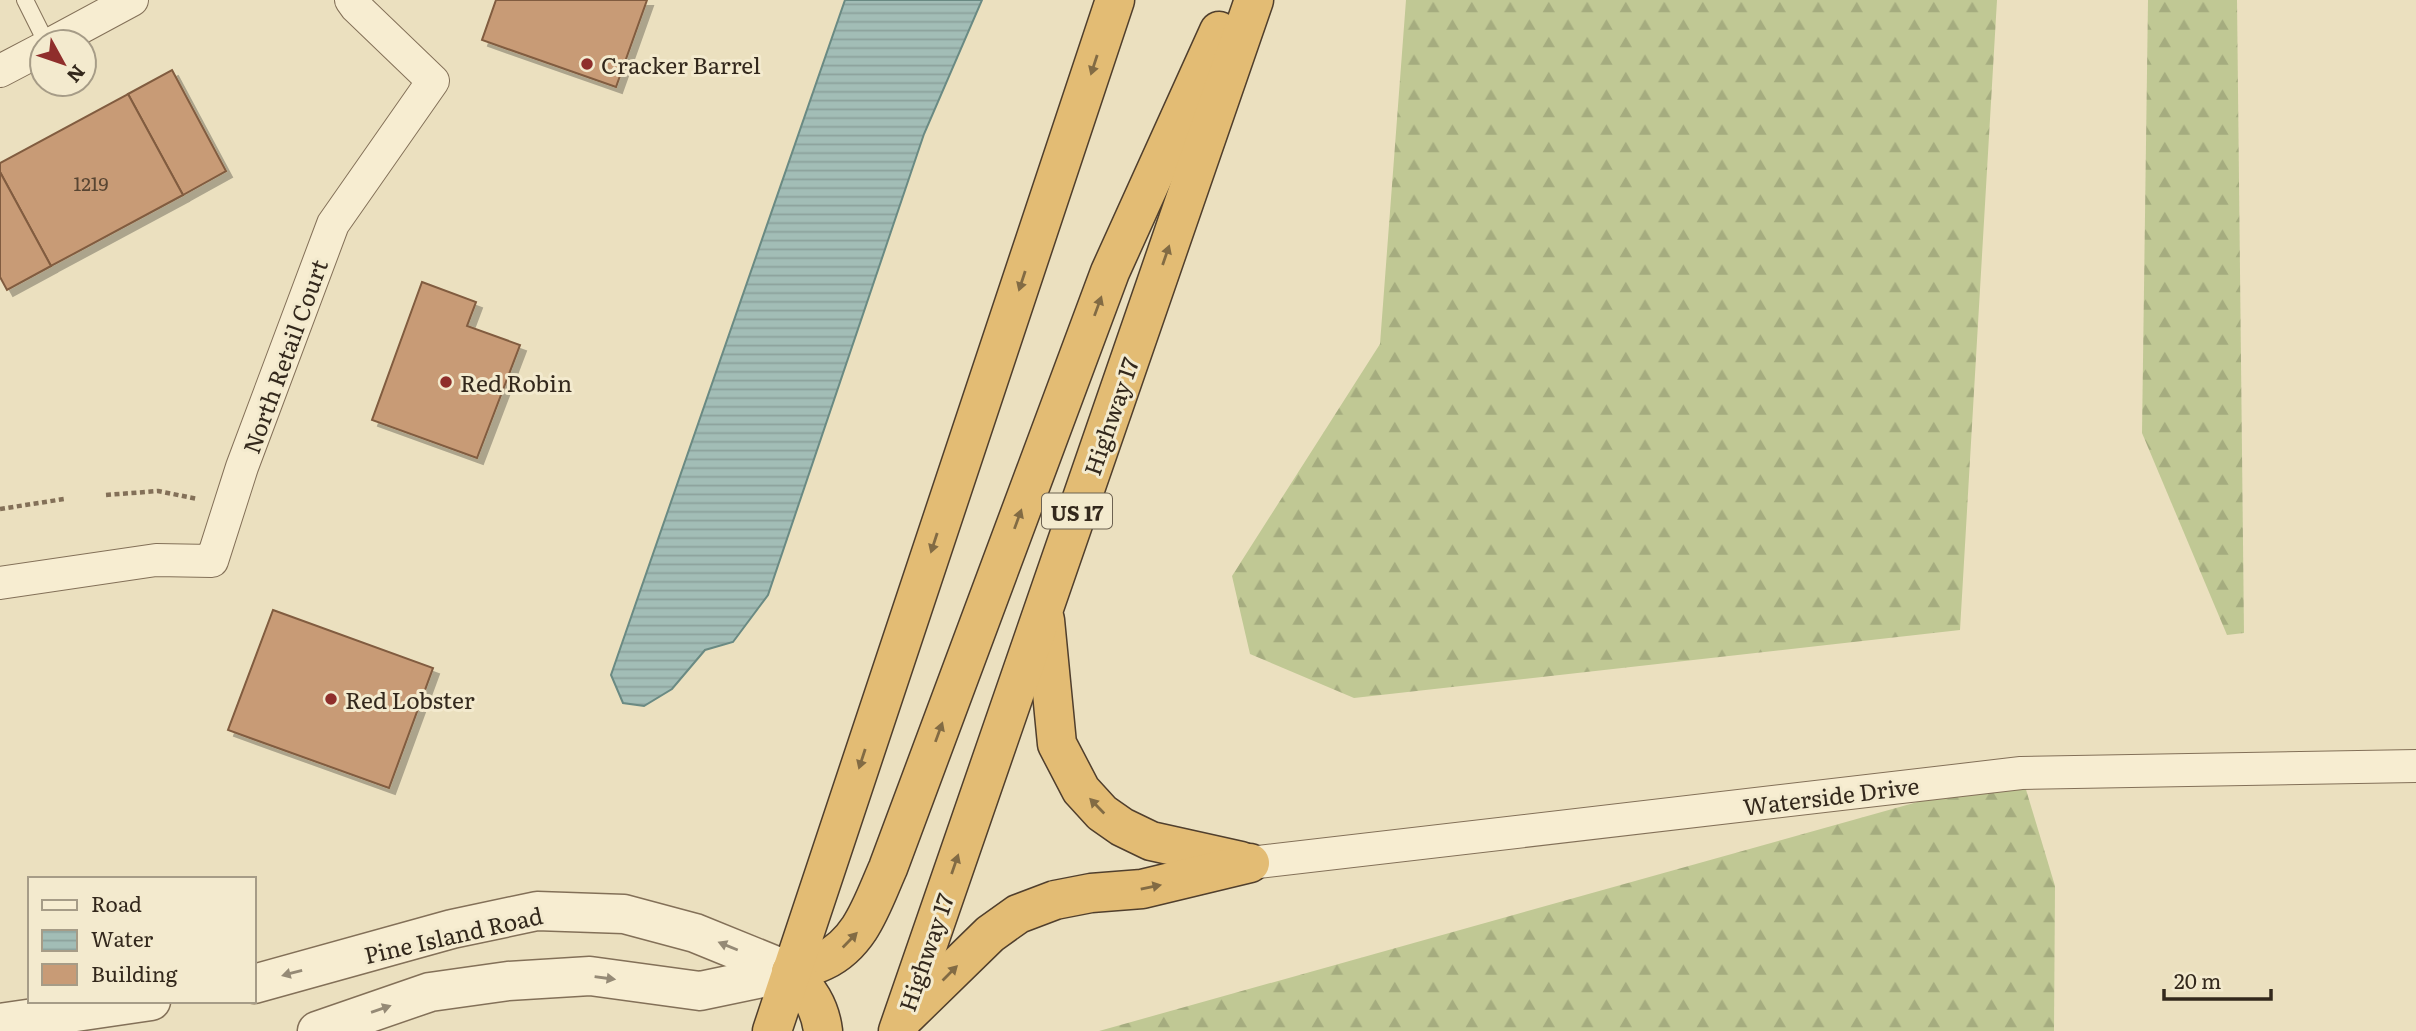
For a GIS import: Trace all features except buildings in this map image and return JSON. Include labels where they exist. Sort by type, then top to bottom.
[{"type":"highway","points":[[772,1031],[1115,0]]},
{"type":"highway","points":[[791,972],[832,956],[849,944],[862,927],[888,868],[1110,272],[1233,0]]},
{"type":"highway","name":"Highway 17","points":[[899,1026],[1254,0]]},
{"type":"highway","points":[[1044,607],[1058,744],[1081,790],[1102,813],[1122,827],[1151,841],[1250,863]]},
{"type":"highway","points":[[899,1026],[990,934],[1018,914],[1055,900],[1091,893],[1142,889],[1250,863]]},
{"type":"highway","points":[[791,972],[809,991],[817,1006],[823,1031]]},
{"type":"street","points":[[80,28],[132,0]]},
{"type":"street","name":"North Retail Court","points":[[0,583],[156,560],[212,561],[228,510],[333,224],[433,81],[351,0]]},
{"type":"street","points":[[0,71],[28,56]]},
{"type":"street","name":"Waterside Drive","points":[[1250,863],[2021,773],[2416,766]]},
{"type":"street","name":"Pine Island Road","points":[[256,983],[452,929],[537,911],[624,914],[695,933],[791,972]]},
{"type":"street","points":[[317,1031],[430,992],[508,981],[590,975],[700,991],[791,972]]},
{"type":"street","points":[[0,1023],[137,1003]]},
{"type":"lane","points":[[25,0],[39,28]]},
{"type":"path","points":[[106,495],[158,491],[192,497],[228,510]]},
{"type":"path","points":[[0,509],[64,499]]},
{"type":"green space","points":[[1406,0],[1997,0],[1960,630],[1354,698],[1250,654],[1232,576],[1380,344]]},
{"type":"green space","points":[[2148,0],[2237,0],[2244,633],[2227,635],[2142,433]]},
{"type":"green space","points":[[2021,773],[2055,886],[2054,1031],[1099,1031]]},
{"type":"water","points":[[845,0],[982,0],[924,134],[768,595],[733,642],[705,650],[672,689],[644,706],[623,703],[611,675]]},
{"type":"place","name":"Cracker Barrel","points":[[587,64]]},
{"type":"place","name":"Red Robin","points":[[446,382]]},
{"type":"place","name":"Red Lobster","points":[[331,699]]}]
